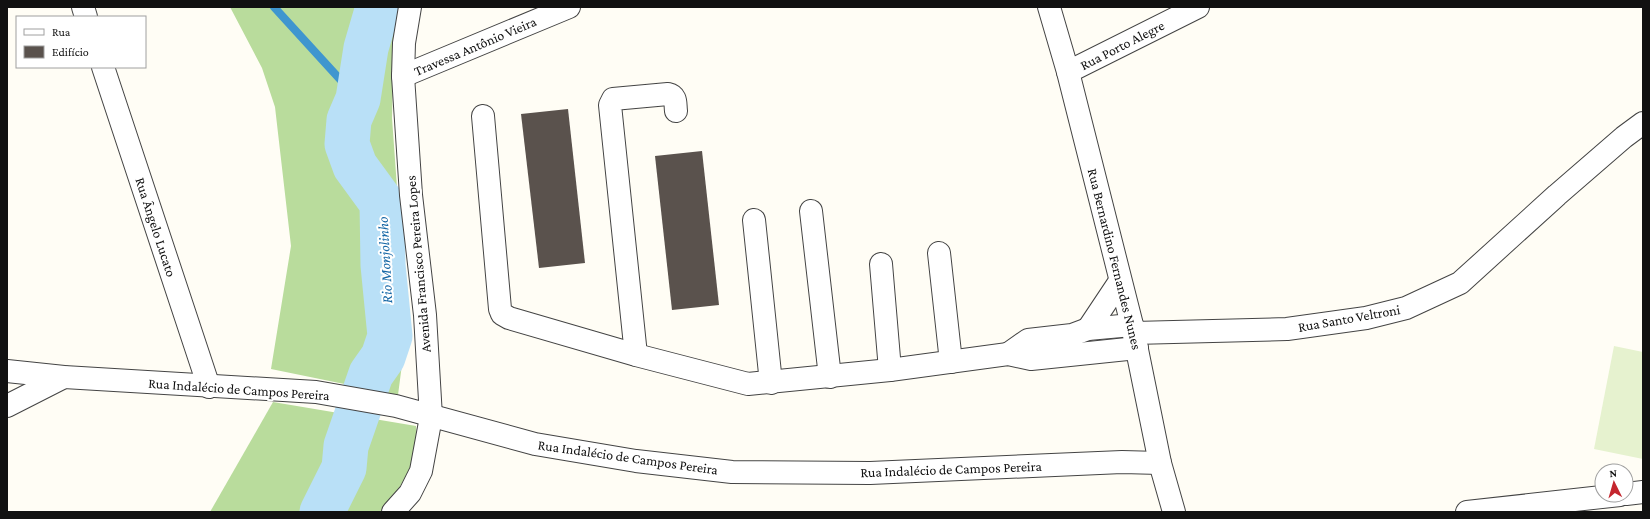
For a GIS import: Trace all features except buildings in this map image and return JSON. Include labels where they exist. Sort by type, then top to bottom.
[{"type":"street","name":"Avenida Francisco Pereira Lopes","points":[[393,512],[410,493],[421,471],[431,417],[425,315],[411,195],[403,76],[404,43],[410,7]]},
{"type":"street","name":"Travessa Antônio Vieira","points":[[403,76],[569,7]]},
{"type":"street","name":"Rua Bernardino Fernandes Nunes","points":[[1049,7],[1068,72],[1134,335],[1160,462],[1174,512]]},
{"type":"street","name":"Rua Porto Alegre","points":[[1068,72],[1198,7]]},
{"type":"street","name":"Rua Ângelo Lucato","points":[[103,68],[209,386]]},
{"type":"street","points":[[636,355],[610,105],[613,99],[668,94],[675,98],[676,111]]},
{"type":"street","points":[[483,116],[500,309],[502,314],[509,318],[636,355],[748,384],[830,377],[1008,354],[1031,359],[1134,335]]},
{"type":"street","name":"Rua Santo Veltroni","points":[[1134,335],[1287,329],[1366,318],[1406,308],[1460,283],[1557,195],[1624,137],[1643,123]]},
{"type":"street","points":[[811,212],[830,377]]},
{"type":"street","points":[[754,220],[771,383]]},
{"type":"street","points":[[939,253],[951,362]]},
{"type":"street","points":[[881,264],[890,370]]},
{"type":"street","points":[[1088,329],[1120,281]]},
{"type":"street","points":[[1008,354],[1028,340],[1072,335],[1088,329],[1134,335]]},
{"type":"street","name":"Rua Indalécio de Campos Pereira","points":[[7,371],[64,377],[316,392],[396,406],[431,417],[535,444],[636,462],[732,472],[870,473],[1122,462],[1160,462]]},
{"type":"street","points":[[7,406],[64,377]]},
{"type":"street","points":[[1467,512],[1594,498]]},
{"type":"green space","points":[[230,7],[396,7],[392,118],[407,326],[398,395],[271,369],[291,246],[275,107],[262,68]]},
{"type":"green space","points":[[1614,346],[1643,352],[1643,459],[1594,449]]},
{"type":"green space","points":[[273,402],[416,426],[418,443],[411,468],[396,493],[380,512],[210,512]]},
{"type":"waterway","points":[[274,7],[358,99]]},
{"type":"waterway","name":"Rio Monjolinho","points":[[322,512],[344,468],[346,446],[371,374],[383,357],[390,336],[383,265],[382,203],[355,166],[347,144],[349,120],[358,99],[366,48],[378,7]]}]
